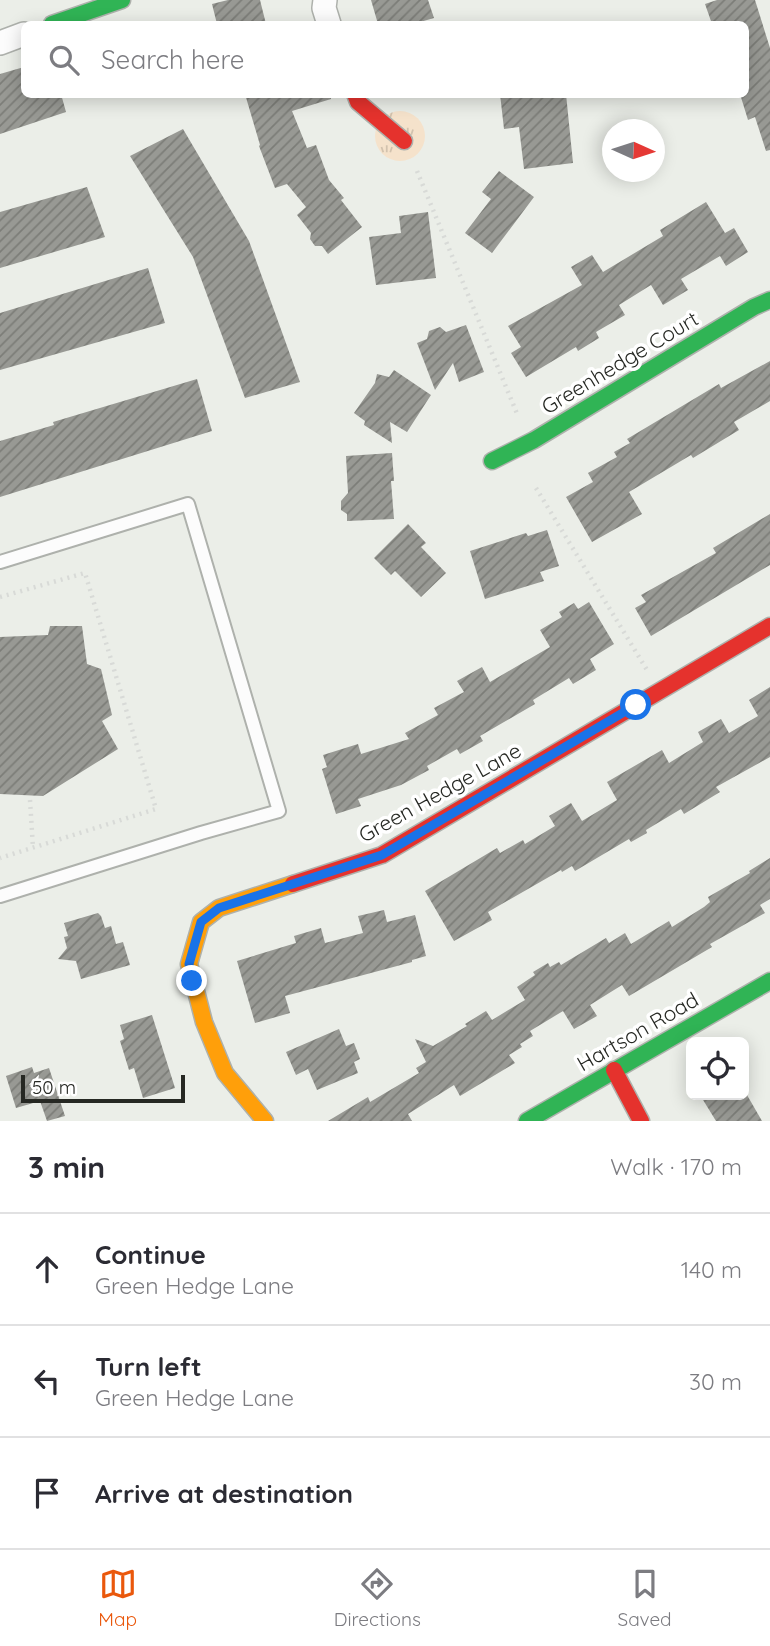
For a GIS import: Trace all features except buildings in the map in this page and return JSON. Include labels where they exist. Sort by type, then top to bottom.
[{"type":"street","points":[[61,21],[122,0]]},
{"type":"street","points":[[325,0],[324,8],[328,21]]},
{"type":"street","points":[[0,43],[21,35]]},
{"type":"street","points":[[356,98],[404,141]]},
{"type":"street","name":"Greenhedge Court","points":[[492,461],[534,440],[754,307],[770,300]]},
{"type":"street","name":"Green Hedge Lane","points":[[265,1121],[225,1073],[204,1022],[189,964],[201,922],[219,908],[382,855],[770,626]]},
{"type":"street","name":"Hartson Road","points":[[527,1121],[770,981]]},
{"type":"street","points":[[614,1070],[641,1121]]},
{"type":"lane","points":[[0,562],[188,504],[279,811],[0,896]]},
{"type":"path","points":[[416,171],[518,416]]},
{"type":"path","points":[[536,488],[649,674]]},
{"type":"path","points":[[0,597],[85,572],[156,809],[0,858]]},
{"type":"path","points":[[30,800],[33,848]]},
{"type":"green space","points":[[400,111],[418,118],[425,136],[418,154],[400,161],[382,154],[375,136],[382,118]]},
{"type":"traffic: fast","points":[[61,21],[122,0]]},
{"type":"traffic: fast","points":[[492,461],[534,440],[754,307],[770,300]]},
{"type":"traffic: fast","points":[[527,1121],[770,981]]},
{"type":"traffic: slow","points":[[265,1121],[225,1073],[204,1022],[189,964],[201,922],[219,908],[293,884]]},
{"type":"traffic: jam","points":[[356,98],[404,141]]},
{"type":"traffic: jam","points":[[293,884],[382,855],[770,626]]},
{"type":"traffic: jam","points":[[614,1070],[641,1121]]},
{"type":"route","points":[[192,981],[189,964],[201,922],[219,908],[382,855],[636,705]]}]
